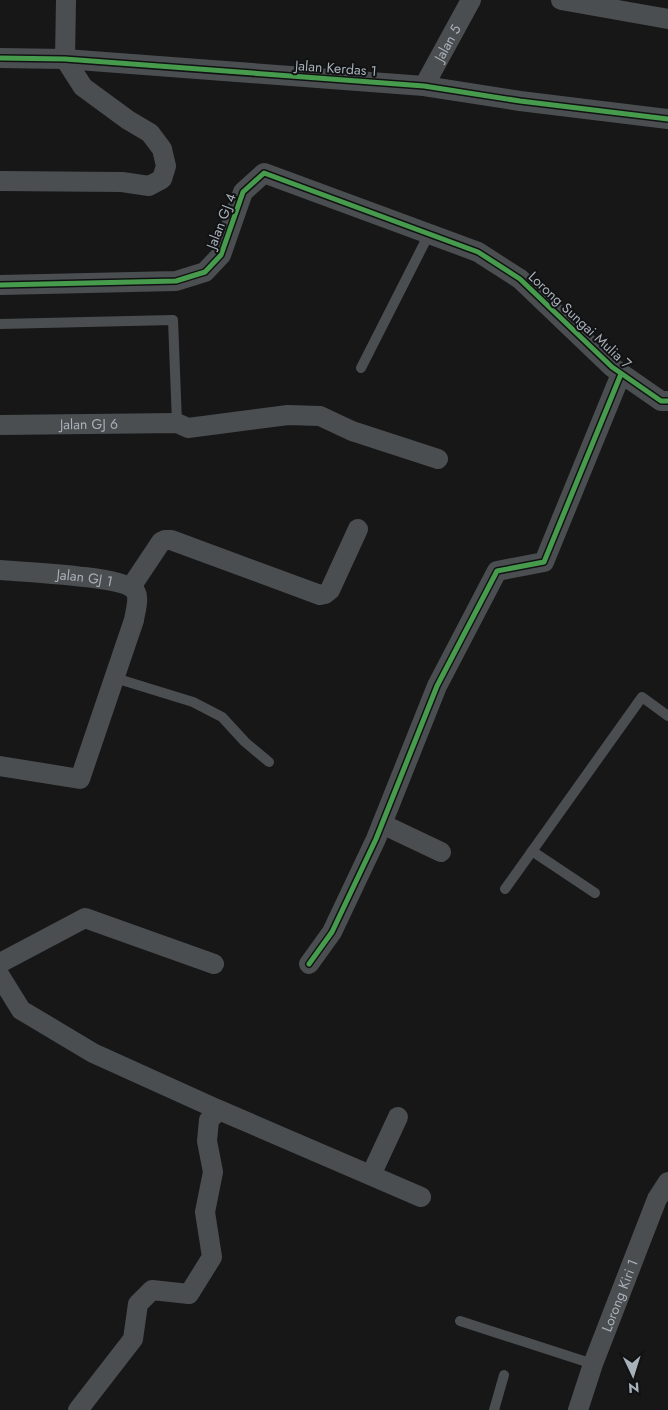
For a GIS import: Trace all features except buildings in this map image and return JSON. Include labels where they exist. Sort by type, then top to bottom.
[{"type":"street","points":[[0,181],[122,182],[149,186],[162,179],[166,166],[162,150],[150,133],[128,120],[83,87],[65,59],[66,0]]},
{"type":"street","name":"Jalan 5","points":[[424,86],[471,0]]},
{"type":"street","points":[[561,0],[668,19]]},
{"type":"street","name":"Jalan Kerdas 1","points":[[0,58],[65,59],[424,86],[520,101],[668,119]]},
{"type":"street","name":"Jalan GJ 4","points":[[0,285],[176,281],[205,272],[221,255],[243,192],[264,173],[478,252]]},
{"type":"street","name":"Lorong Sungai Mulia 7","points":[[478,252],[520,279],[612,368],[661,401],[668,401]]},
{"type":"street","points":[[309,964],[332,932],[382,824],[437,686],[497,571],[544,562],[621,374]]},
{"type":"street","name":"Jalan GJ 6","points":[[0,426],[177,422],[188,428],[288,415],[320,416],[352,432],[438,459]]},
{"type":"street","points":[[131,587],[160,542],[171,540],[320,595],[325,594],[330,590],[358,529]]},
{"type":"street","name":"Jalan GJ 1","points":[[0,570],[66,575],[114,582],[131,587],[136,591],[138,597],[134,620],[80,779],[0,766]]},
{"type":"street","points":[[382,824],[440,852]]},
{"type":"street","points":[[0,963],[86,918],[214,964]]},
{"type":"street","points":[[0,976],[21,1010],[93,1053],[219,1110],[421,1197]]},
{"type":"street","points":[[78,1410],[133,1339],[138,1304],[152,1290],[189,1294],[212,1257],[205,1212],[213,1172],[207,1141],[209,1120],[219,1110]]},
{"type":"street","points":[[371,1175],[398,1117]]},
{"type":"street","name":"Lorong Kiri 1","points":[[578,1410],[593,1364],[668,1182]]},
{"type":"lane","points":[[361,368],[428,234]]},
{"type":"lane","points":[[0,324],[173,320],[177,422]]},
{"type":"lane","points":[[115,678],[193,702],[222,717],[245,742],[269,762]]},
{"type":"lane","points":[[505,889],[642,697],[668,716]]},
{"type":"lane","points":[[532,851],[596,893]]},
{"type":"lane","points":[[460,1321],[593,1364]]},
{"type":"lane","points":[[494,1410],[504,1375]]},
{"type":"cycle path","points":[[0,58],[65,59],[424,86],[520,101],[668,119]]},
{"type":"cycle path","points":[[0,285],[176,281],[205,272],[221,255],[243,192],[264,173],[478,252],[520,279],[612,367],[661,401],[668,401]]},
{"type":"cycle path","points":[[309,964],[332,932],[376,839],[437,686],[497,571],[544,562],[621,374]]}]
